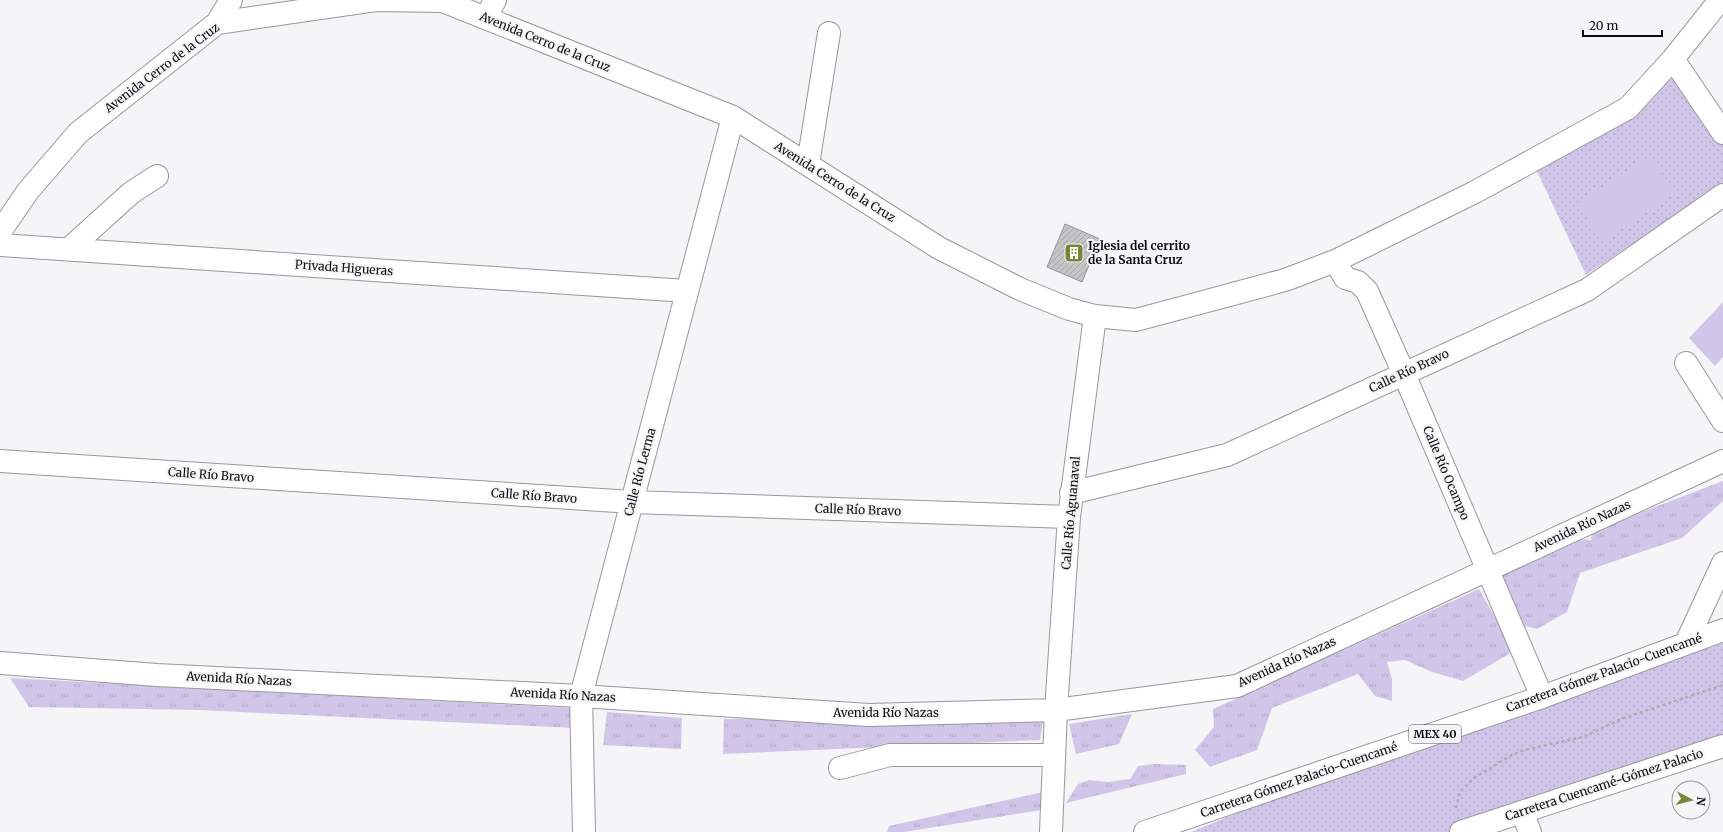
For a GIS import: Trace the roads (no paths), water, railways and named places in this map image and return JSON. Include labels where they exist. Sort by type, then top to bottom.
[{"type":"main road","points":[[217,23],[231,0]]},
{"type":"main road","name":"Avenida Cerro de la Cruz","points":[[0,232],[28,191],[78,133],[217,23],[376,0],[443,1],[490,9],[733,117],[939,248],[1020,289],[1069,309],[1095,316],[1136,320],[1285,280],[1336,261]]},
{"type":"main road","points":[[1336,261],[1475,192],[1628,108],[1673,59],[1720,0]]},
{"type":"main road","points":[[808,164],[829,33]]},
{"type":"main road","points":[[1673,59],[1723,133]]},
{"type":"main road","name":"Calle Río Lerma","points":[[584,832],[581,696],[733,117]]},
{"type":"main road","points":[[69,249],[131,193],[157,176]]},
{"type":"main road","name":"Calle Río Bravo","points":[[1071,493],[1227,455],[1587,290],[1723,195]]},
{"type":"main road","name":"Privada Higueras","points":[[0,245],[687,291]]},
{"type":"main road","name":"Calle Río Ocampo","points":[[1336,261],[1345,278],[1358,282],[1367,291],[1542,697]]},
{"type":"main road","name":"Calle Río Aguanaval","points":[[1051,832],[1056,710],[1069,516],[1095,316]]},
{"type":"main road","points":[[1686,363],[1723,421]]},
{"type":"main road","name":"Calle Río Bravo","points":[[0,461],[632,502],[1069,516]]},
{"type":"main road","name":"Avenida Río Nazas","points":[[0,663],[158,675],[581,696],[870,715],[1056,710],[1237,686],[1723,461]]},
{"type":"main road","points":[[1686,643],[1723,563]]},
{"type":"main road","name":"Carretera Gómez Palacio-Cuencamé","points":[[1145,832],[1542,697],[1723,630]]},
{"type":"main road","name":"Carretera Cuencamé-Gómez Palacio","points":[[1458,822],[1522,812],[1602,787],[1723,746]]},
{"type":"main road","points":[[840,768],[890,755],[1054,755]]},
{"type":"main road","points":[[1522,812],[1530,832]]},
{"type":"place","name":"Iglesia del cerrito de la Santa Cruz","points":[[1074,253]]}]
